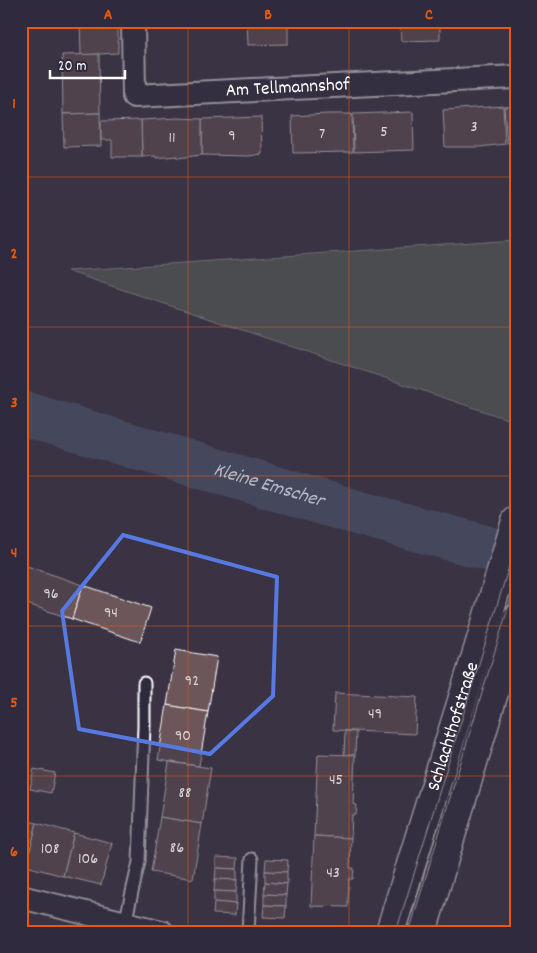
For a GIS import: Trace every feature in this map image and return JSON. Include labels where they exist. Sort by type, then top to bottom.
[{"type":"street","name":"Am Tellmannshof","points":[[133,21],[134,96],[516,77]]},
{"type":"street","name":"Schlachthofstraße","points":[[390,932],[516,521]]},
{"type":"street","name":"Schlachthofstraße","points":[[422,932],[513,635]]},
{"type":"street","points":[[21,897],[162,932]]},
{"type":"lane","points":[[125,923],[139,862],[144,683]]},
{"type":"lane","points":[[248,932],[252,859]]},
{"type":"highlighted area","points":[[123,535],[277,577],[273,696],[210,754],[79,729],[62,611]]},
{"type":"green space","points":[[516,240],[516,422],[67,271]]},
{"type":"building","points":[[80,21],[118,21],[118,53],[81,55]]},
{"type":"building","points":[[247,21],[288,21],[288,44],[248,45]]},
{"type":"building","points":[[400,21],[440,21],[440,40],[401,41]]},
{"type":"building","points":[[99,54],[100,113],[63,114],[62,55]]},
{"type":"building","points":[[503,106],[505,144],[480,147],[445,147],[443,110]]},
{"type":"building","points":[[516,106],[516,143],[507,143],[504,107]]},
{"type":"building","points":[[413,112],[414,150],[354,152],[353,114]]},
{"type":"building","points":[[100,113],[101,146],[64,147],[63,114]]},
{"type":"building","points":[[352,114],[353,152],[293,153],[292,116]]},
{"type":"building","points":[[261,117],[262,154],[249,156],[202,155],[202,119]]},
{"type":"building","points":[[202,119],[202,155],[177,158],[177,156],[142,157],[141,120]]},
{"type":"building","points":[[141,120],[142,157],[112,157],[112,140],[101,140],[101,121]]},
{"type":"building","points":[[21,564],[83,585],[72,619],[21,602]]},
{"type":"building","points":[[83,585],[151,608],[140,642],[72,619]]},
{"type":"building","points":[[176,650],[217,657],[208,712],[167,705]]},
{"type":"building","points":[[335,693],[417,697],[415,734],[333,730]]},
{"type":"building","points":[[167,705],[208,712],[199,766],[158,760]]},
{"type":"building","points":[[345,731],[356,732],[355,755],[344,755]]},
{"type":"building","points":[[318,754],[355,755],[353,804],[357,805],[356,815],[352,815],[351,838],[314,836]]},
{"type":"building","points":[[169,762],[211,768],[202,824],[160,817]]},
{"type":"building","points":[[34,769],[55,773],[51,793],[30,789]]},
{"type":"building","points":[[160,817],[202,824],[193,879],[151,872]]},
{"type":"building","points":[[21,819],[37,823],[26,866],[21,865]]},
{"type":"building","points":[[37,823],[74,833],[63,876],[26,866]]},
{"type":"building","points":[[74,833],[112,843],[101,885],[63,876]]},
{"type":"building","points":[[314,836],[351,838],[350,868],[354,868],[353,879],[349,879],[348,907],[311,906]]},
{"type":"building","points":[[216,857],[238,858],[237,869],[216,868]]},
{"type":"building","points":[[266,859],[288,860],[287,872],[265,871]]},
{"type":"building","points":[[216,868],[237,869],[237,880],[215,879]]},
{"type":"building","points":[[265,871],[287,872],[287,884],[265,882]]},
{"type":"building","points":[[215,879],[237,880],[236,892],[214,891]]},
{"type":"building","points":[[265,882],[287,884],[286,895],[264,894]]},
{"type":"building","points":[[214,891],[236,892],[236,904],[214,902]]},
{"type":"building","points":[[264,894],[286,895],[286,906],[264,905]]},
{"type":"building","points":[[214,902],[236,904],[235,915],[213,914]]},
{"type":"building","points":[[264,905],[286,906],[285,918],[263,917]]},
{"type":"waterway","name":"Kleine Emscher","points":[[21,413],[362,514],[516,556]]},
{"type":"tram line","points":[[396,932],[516,544]]},
{"type":"tram line","points":[[409,932],[516,582]]}]
